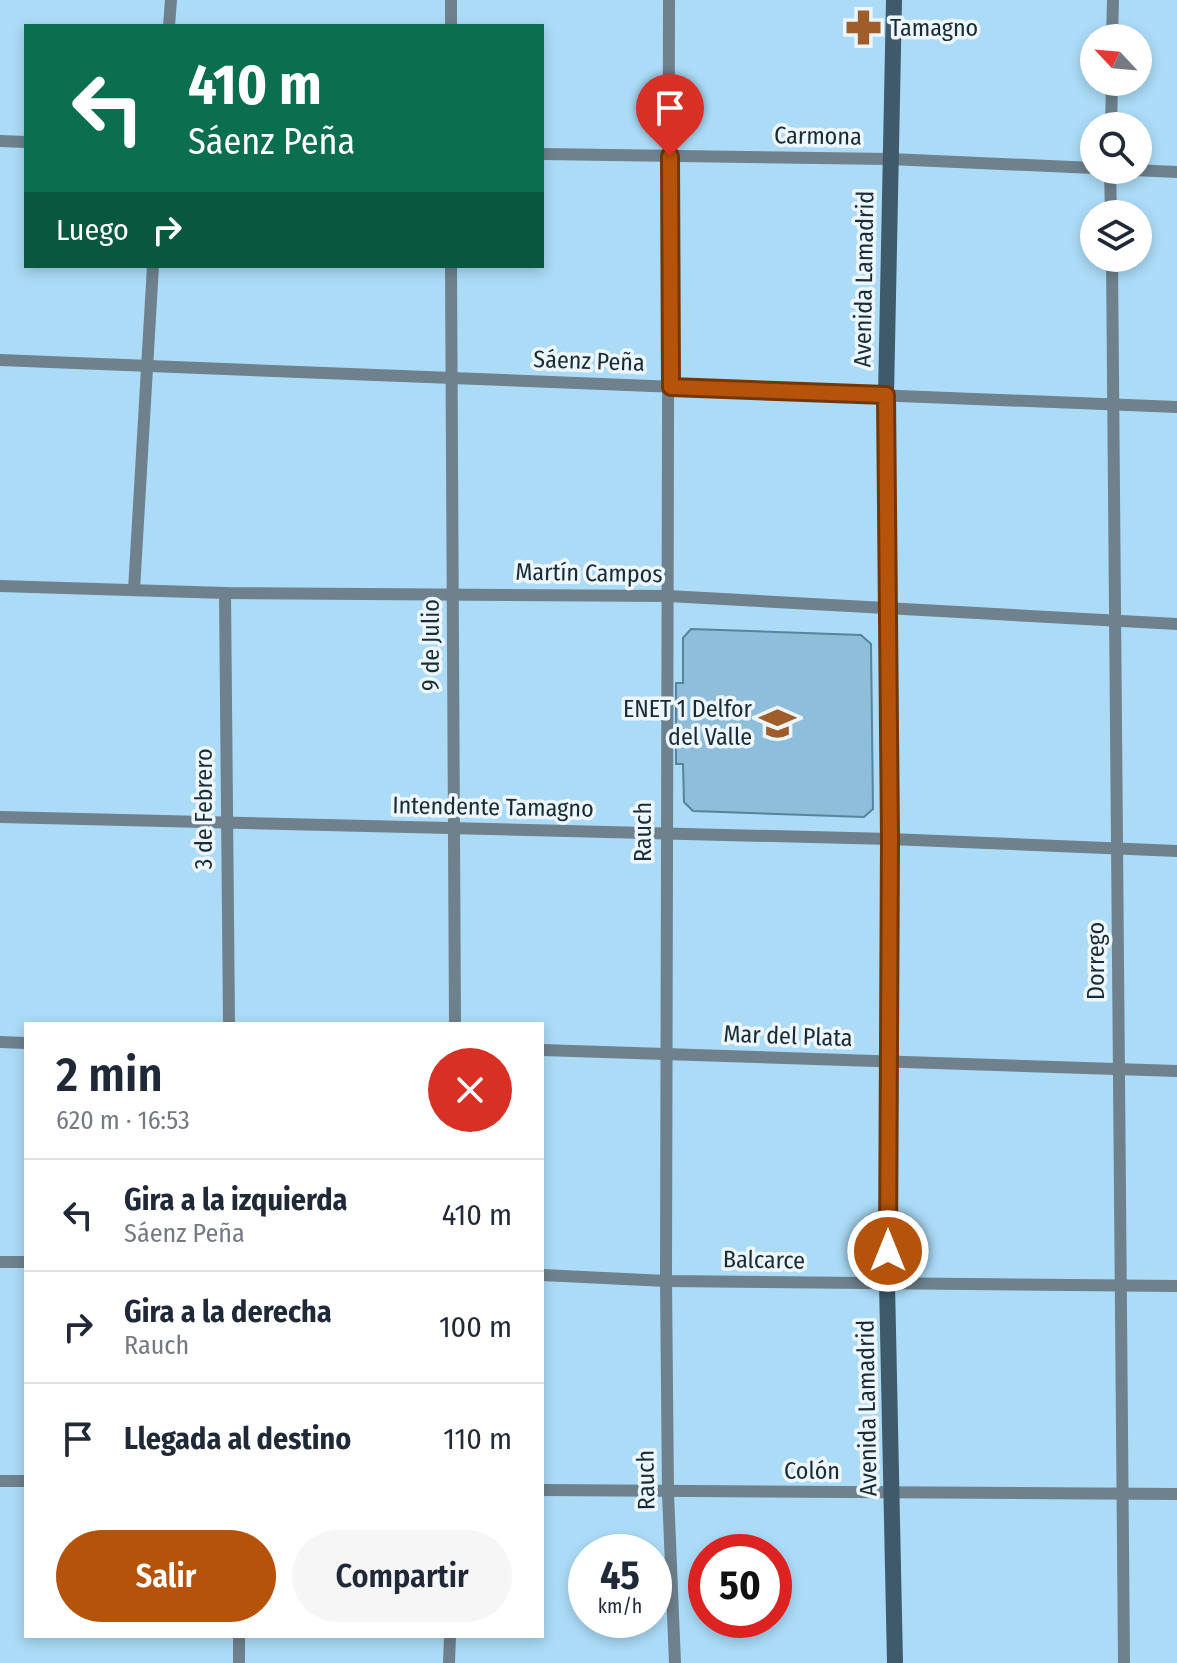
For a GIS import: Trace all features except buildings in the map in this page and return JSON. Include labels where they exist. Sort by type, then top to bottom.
[{"type":"main road","name":"Avenida Lamadrid","points":[[894,0],[886,395],[890,839],[887,1283],[895,1663]]},
{"type":"street","points":[[169,24],[171,0]]},
{"type":"street","points":[[451,0],[451,24]]},
{"type":"street","name":"Rauch","points":[[669,0],[671,387],[665,833],[668,1054],[666,1281],[668,1493],[675,1663]]},
{"type":"street","points":[[1112,24],[1113,0]]},
{"type":"street","points":[[0,141],[24,142]]},
{"type":"street","name":"Carmona","points":[[544,154],[890,159],[1080,167]]},
{"type":"street","points":[[1152,171],[1177,172]]},
{"type":"street","points":[[134,590],[153,268]]},
{"type":"street","name":"9 de Julio","points":[[451,268],[455,1022]]},
{"type":"street","name":"Dorrego","points":[[1112,272],[1115,405],[1112,621],[1124,1663]]},
{"type":"street","name":"Sáenz Peña","points":[[0,360],[1177,407]]},
{"type":"street","name":"Martín Campos","points":[[0,586],[225,593],[668,596],[1177,624]]},
{"type":"street","name":"3 de Febrero","points":[[225,593],[229,1022]]},
{"type":"street","name":"Intendente Tamagno","points":[[0,817],[890,839],[1177,851]]},
{"type":"street","points":[[0,1042],[24,1043]]},
{"type":"street","name":"Mar del Plata","points":[[544,1050],[1177,1071]]},
{"type":"street","points":[[0,1262],[24,1262]]},
{"type":"street","name":"Balcarce","points":[[544,1275],[666,1281],[1177,1286]]},
{"type":"street","points":[[0,1481],[24,1481]]},
{"type":"street","name":"Colón","points":[[544,1490],[1177,1494]]},
{"type":"street","points":[[239,1638],[239,1663]]},
{"type":"street","points":[[449,1663],[450,1638]]},
{"type":"place","name":"Tamagno","points":[[864,28]]},
{"type":"place","name":"ENET 1 Delfor del Valle","points":[[778,723]]},
{"type":"route","points":[[670,156],[671,387],[886,395],[890,839],[888,1251]]}]
